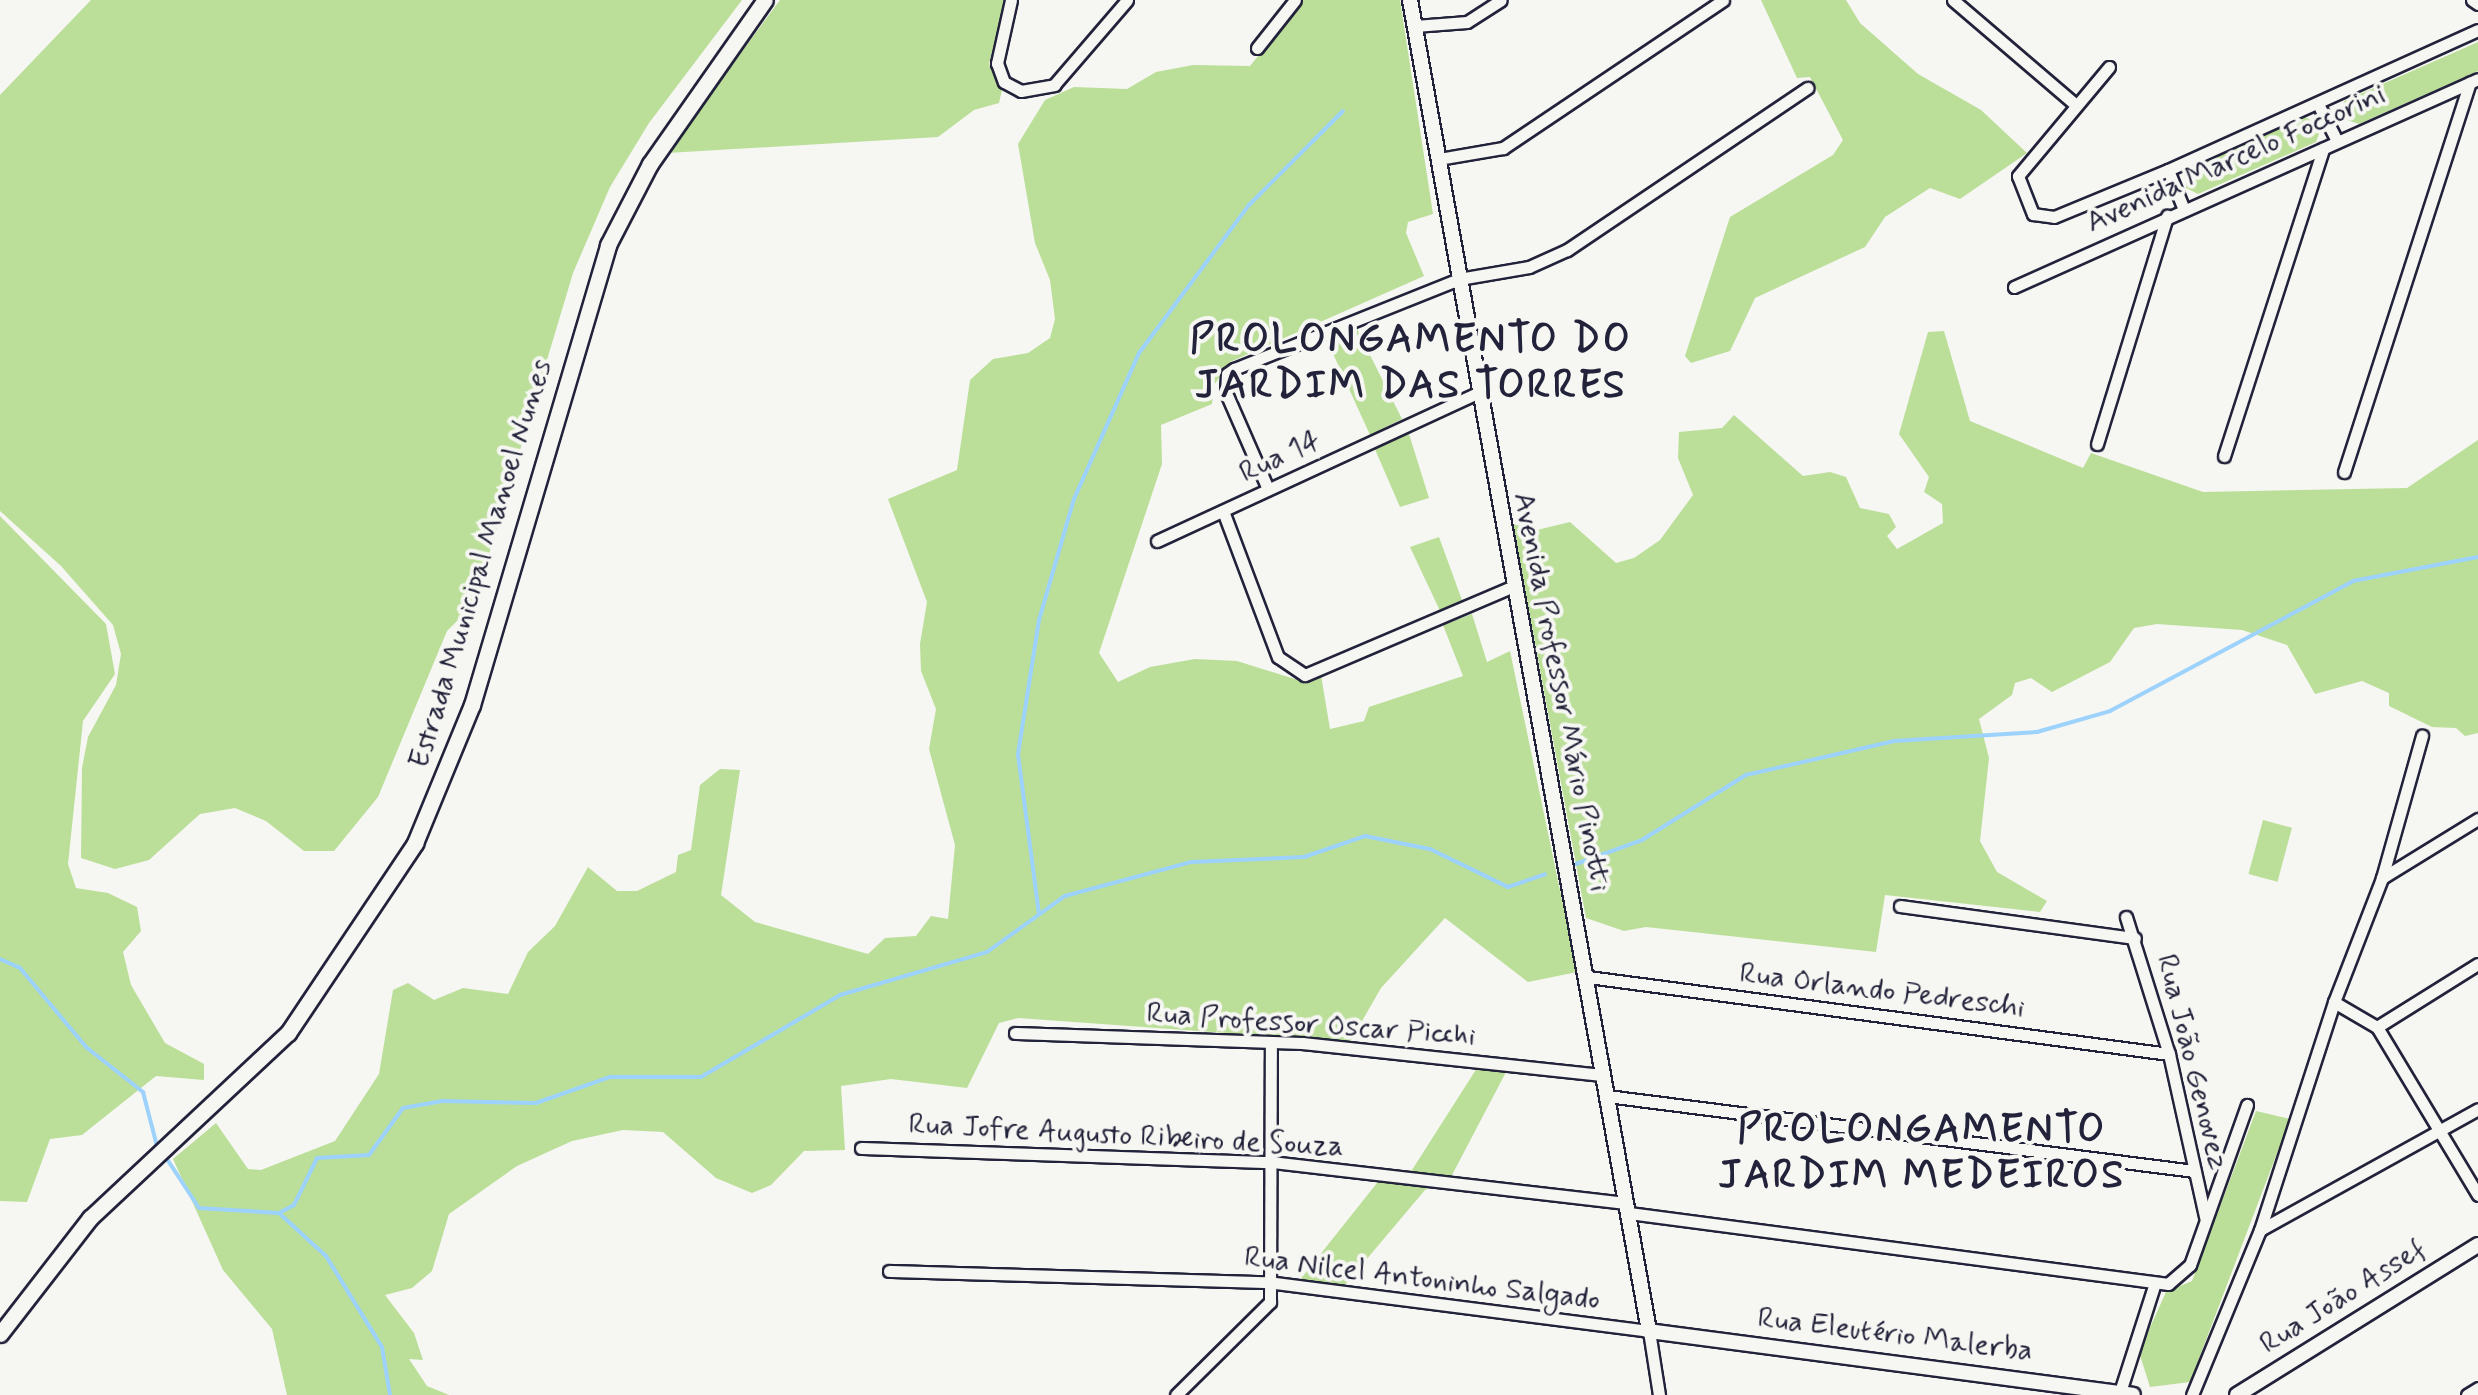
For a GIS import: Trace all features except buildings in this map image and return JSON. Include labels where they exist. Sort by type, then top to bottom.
[{"type":"main road","name":"Estrada Municipal Manoel Nunes","points":[[0,1334],[54,1258],[288,1033],[415,843],[472,704],[608,245],[650,164],[765,0]]},
{"type":"street","points":[[1011,0],[997,63],[1011,88],[1054,85],[1127,0]]},
{"type":"street","points":[[1257,48],[1295,0]]},
{"type":"street","name":"Avenida Professor Mário Pinotti","points":[[1410,0],[1511,586],[1588,978],[1659,1395]]},
{"type":"street","points":[[1415,26],[1467,22],[1501,0]]},
{"type":"street","points":[[1439,159],[1503,148],[1723,0]]},
{"type":"street","points":[[1953,0],[2076,106],[2108,67]]},
{"type":"street","name":"Avenida Marcelo Foccorini","points":[[2076,106],[2017,182],[2033,214],[2054,218],[2478,30]]},
{"type":"street","points":[[2344,472],[2474,81]]},
{"type":"street","name":"Avenida Marcelo Foccorini","points":[[2014,286],[2183,207],[2474,81]]},
{"type":"street","points":[[1268,489],[1224,385],[1234,368],[1459,278],[1529,267],[1567,250],[1807,88]]},
{"type":"street","points":[[2318,104],[2337,142]]},
{"type":"street","points":[[2224,456],[2323,148]]},
{"type":"street","points":[[2168,170],[2183,207]]},
{"type":"street","points":[[2097,444],[2167,216]]},
{"type":"street","name":"Rua 14","points":[[1157,541],[1478,393]]},
{"type":"street","points":[[1223,510],[1278,656],[1298,673],[1314,673],[1511,586]]},
{"type":"street","points":[[2192,1395],[2260,1230],[2334,1002],[2382,878],[2422,736]]},
{"type":"street","points":[[2382,878],[2478,819]]},
{"type":"street","points":[[1900,906],[2136,938]]},
{"type":"street","name":"Rua João Genovez","points":[[2126,917],[2136,938],[2169,1054],[2206,1220]]},
{"type":"street","points":[[2377,1027],[2478,964]]},
{"type":"street","name":"Rua Orlando Pedreschi","points":[[1588,978],[2169,1054]]},
{"type":"street","points":[[2334,1002],[2377,1027],[2478,1195]]},
{"type":"street","name":"Rua Professor Oscar Picchi","points":[[1014,1033],[1271,1042],[1603,1075]]},
{"type":"street","points":[[1176,1395],[1270,1302],[1267,1282],[1271,1042]]},
{"type":"street","points":[[1607,1096],[2194,1172]]},
{"type":"street","points":[[2124,1394],[2155,1283],[2177,1282],[2184,1274],[2247,1105]]},
{"type":"street","points":[[2260,1230],[2429,1132],[2440,1133],[2478,1109]]},
{"type":"street","name":"Rua Jofre Augusto Ribeiro de Souza","points":[[861,1148],[1272,1162],[2155,1283]]},
{"type":"street","name":"Rua João Assef","points":[[2237,1395],[2478,1245]]},
{"type":"street","name":"Rua Nilcel Antoninho Salgado","points":[[890,1271],[1267,1282],[1649,1331]]},
{"type":"street","name":"Rua Eleutério Malerba","points":[[1649,1331],[2124,1394]]},
{"type":"street","points":[[2467,1395],[2478,1388]]},
{"type":"green space","points":[[91,0],[742,0],[649,123],[610,187],[573,273],[474,604],[447,631],[378,797],[334,851],[304,851],[266,821],[235,808],[200,814],[149,860],[115,869],[81,858],[82,768],[88,737],[116,685],[121,654],[113,625],[61,566],[0,511],[0,95]]},
{"type":"green space","points":[[780,0],[1005,0],[989,64],[1002,90],[999,103],[974,110],[938,137],[667,153]]},
{"type":"green space","points":[[1303,0],[1400,0],[1433,214],[1408,222],[1406,233],[1424,276],[1230,362],[1214,385],[1212,404],[1161,425],[1162,464],[1099,653],[1118,682],[1150,667],[1195,659],[1237,661],[1301,681],[1321,675],[1330,729],[1364,721],[1369,707],[1463,676],[1443,625],[1472,614],[1487,662],[1510,651],[1577,972],[1528,982],[1445,918],[1381,988],[1350,1042],[1018,1018],[999,1023],[967,1088],[891,1079],[841,1086],[845,1150],[804,1151],[771,1185],[752,1193],[716,1178],[663,1132],[623,1130],[572,1141],[517,1166],[449,1214],[432,1271],[412,1288],[385,1295],[414,1333],[423,1360],[409,1359],[427,1386],[449,1395],[287,1395],[272,1329],[223,1270],[173,1159],[216,1123],[248,1169],[261,1170],[335,1141],[379,1074],[393,990],[408,983],[434,1000],[463,988],[508,994],[528,952],[555,926],[588,867],[617,891],[637,891],[676,872],[678,855],[691,850],[700,785],[720,769],[740,770],[721,895],[755,922],[868,954],[885,938],[916,936],[931,916],[948,919],[955,845],[929,749],[936,709],[921,671],[920,644],[927,602],[888,499],[957,470],[970,380],[993,359],[1028,353],[1050,338],[1055,319],[1050,280],[1035,243],[1018,144],[1045,100],[1074,87],[1127,89],[1156,72],[1193,65],[1250,66]]},
{"type":"green space","points":[[1761,0],[1846,0],[1860,23],[1918,74],[1981,110],[2027,153],[1960,199],[1930,188],[1885,217],[1865,247],[1755,298],[1730,351],[1691,363],[1685,356],[1730,217],[1833,155],[1843,140],[1810,77],[1797,78]]},
{"type":"green space","points":[[2478,42],[2478,71],[2359,124],[2341,118],[2344,101]]},
{"type":"green space","points":[[2305,117],[2322,126],[2316,142],[2198,194],[2186,188],[2188,170]]},
{"type":"green space","points":[[1355,325],[1402,419],[1370,435],[1325,336]]},
{"type":"green space","points":[[1944,331],[1970,421],[2083,468],[2091,453],[2203,492],[2407,488],[2478,440],[2478,733],[2465,736],[2456,728],[2432,727],[2389,706],[2389,693],[2362,681],[2315,694],[2287,645],[2242,630],[2157,624],[2134,628],[2110,662],[2052,692],[2031,678],[2015,683],[2012,695],[1979,719],[1989,758],[1980,841],[1997,872],[2047,901],[2040,912],[1885,895],[1876,952],[1646,927],[1624,931],[1586,918],[1513,524],[1537,530],[1570,522],[1616,563],[1634,558],[1660,540],[1693,495],[1678,458],[1679,432],[1722,428],[1734,415],[1803,476],[1830,472],[1846,477],[1860,508],[1889,514],[1896,527],[1887,536],[1897,549],[1943,523],[1942,504],[1924,492],[1929,477],[1899,434],[1928,332]]},
{"type":"green space","points":[[1409,434],[1429,498],[1400,507],[1374,447]]},
{"type":"green space","points":[[0,516],[106,624],[115,674],[83,721],[68,864],[76,888],[108,893],[137,907],[141,931],[123,952],[131,985],[165,1043],[204,1064],[204,1080],[156,1076],[82,1135],[50,1139],[27,1202],[0,1201]]},
{"type":"green space","points":[[1439,537],[1463,603],[1441,613],[1410,547]]},
{"type":"green space","points":[[2263,820],[2292,828],[2277,882],[2249,874]]},
{"type":"green space","points":[[1477,1068],[1506,1072],[1451,1177],[1425,1190],[1344,1286],[1299,1281],[1381,1178],[1412,1170]]},
{"type":"green space","points":[[2256,1111],[2290,1119],[2190,1382],[2150,1387],[2139,1352],[2166,1292],[2192,1281]]},
{"type":"waterway","points":[[1039,914],[1018,754],[1039,620],[1074,499],[1139,353],[1248,206],[1343,111]]},
{"type":"waterway","points":[[1576,864],[1642,840],[1746,775],[1894,741],[2037,732],[2110,711],[2353,581],[2478,557]]},
{"type":"waterway","points":[[279,1213],[294,1205],[317,1158],[369,1155],[403,1108],[442,1101],[536,1103],[610,1077],[701,1077],[840,995],[987,952],[1065,896],[1191,862],[1304,857],[1365,836],[1430,849],[1508,887],[1545,874]]},
{"type":"waterway","points":[[0,959],[20,968],[86,1047],[143,1092],[157,1146]]},
{"type":"waterway","points":[[163,1153],[199,1208],[279,1213],[326,1256],[382,1347],[390,1395]]},
{"type":"district","name":"PROLONGAMENTO DO JARDIM DAS TORRES","points":[[1411,363]]},
{"type":"district","name":"PROLONGAMENTO JARDIM MEDEIROS","points":[[1922,1153]]}]
